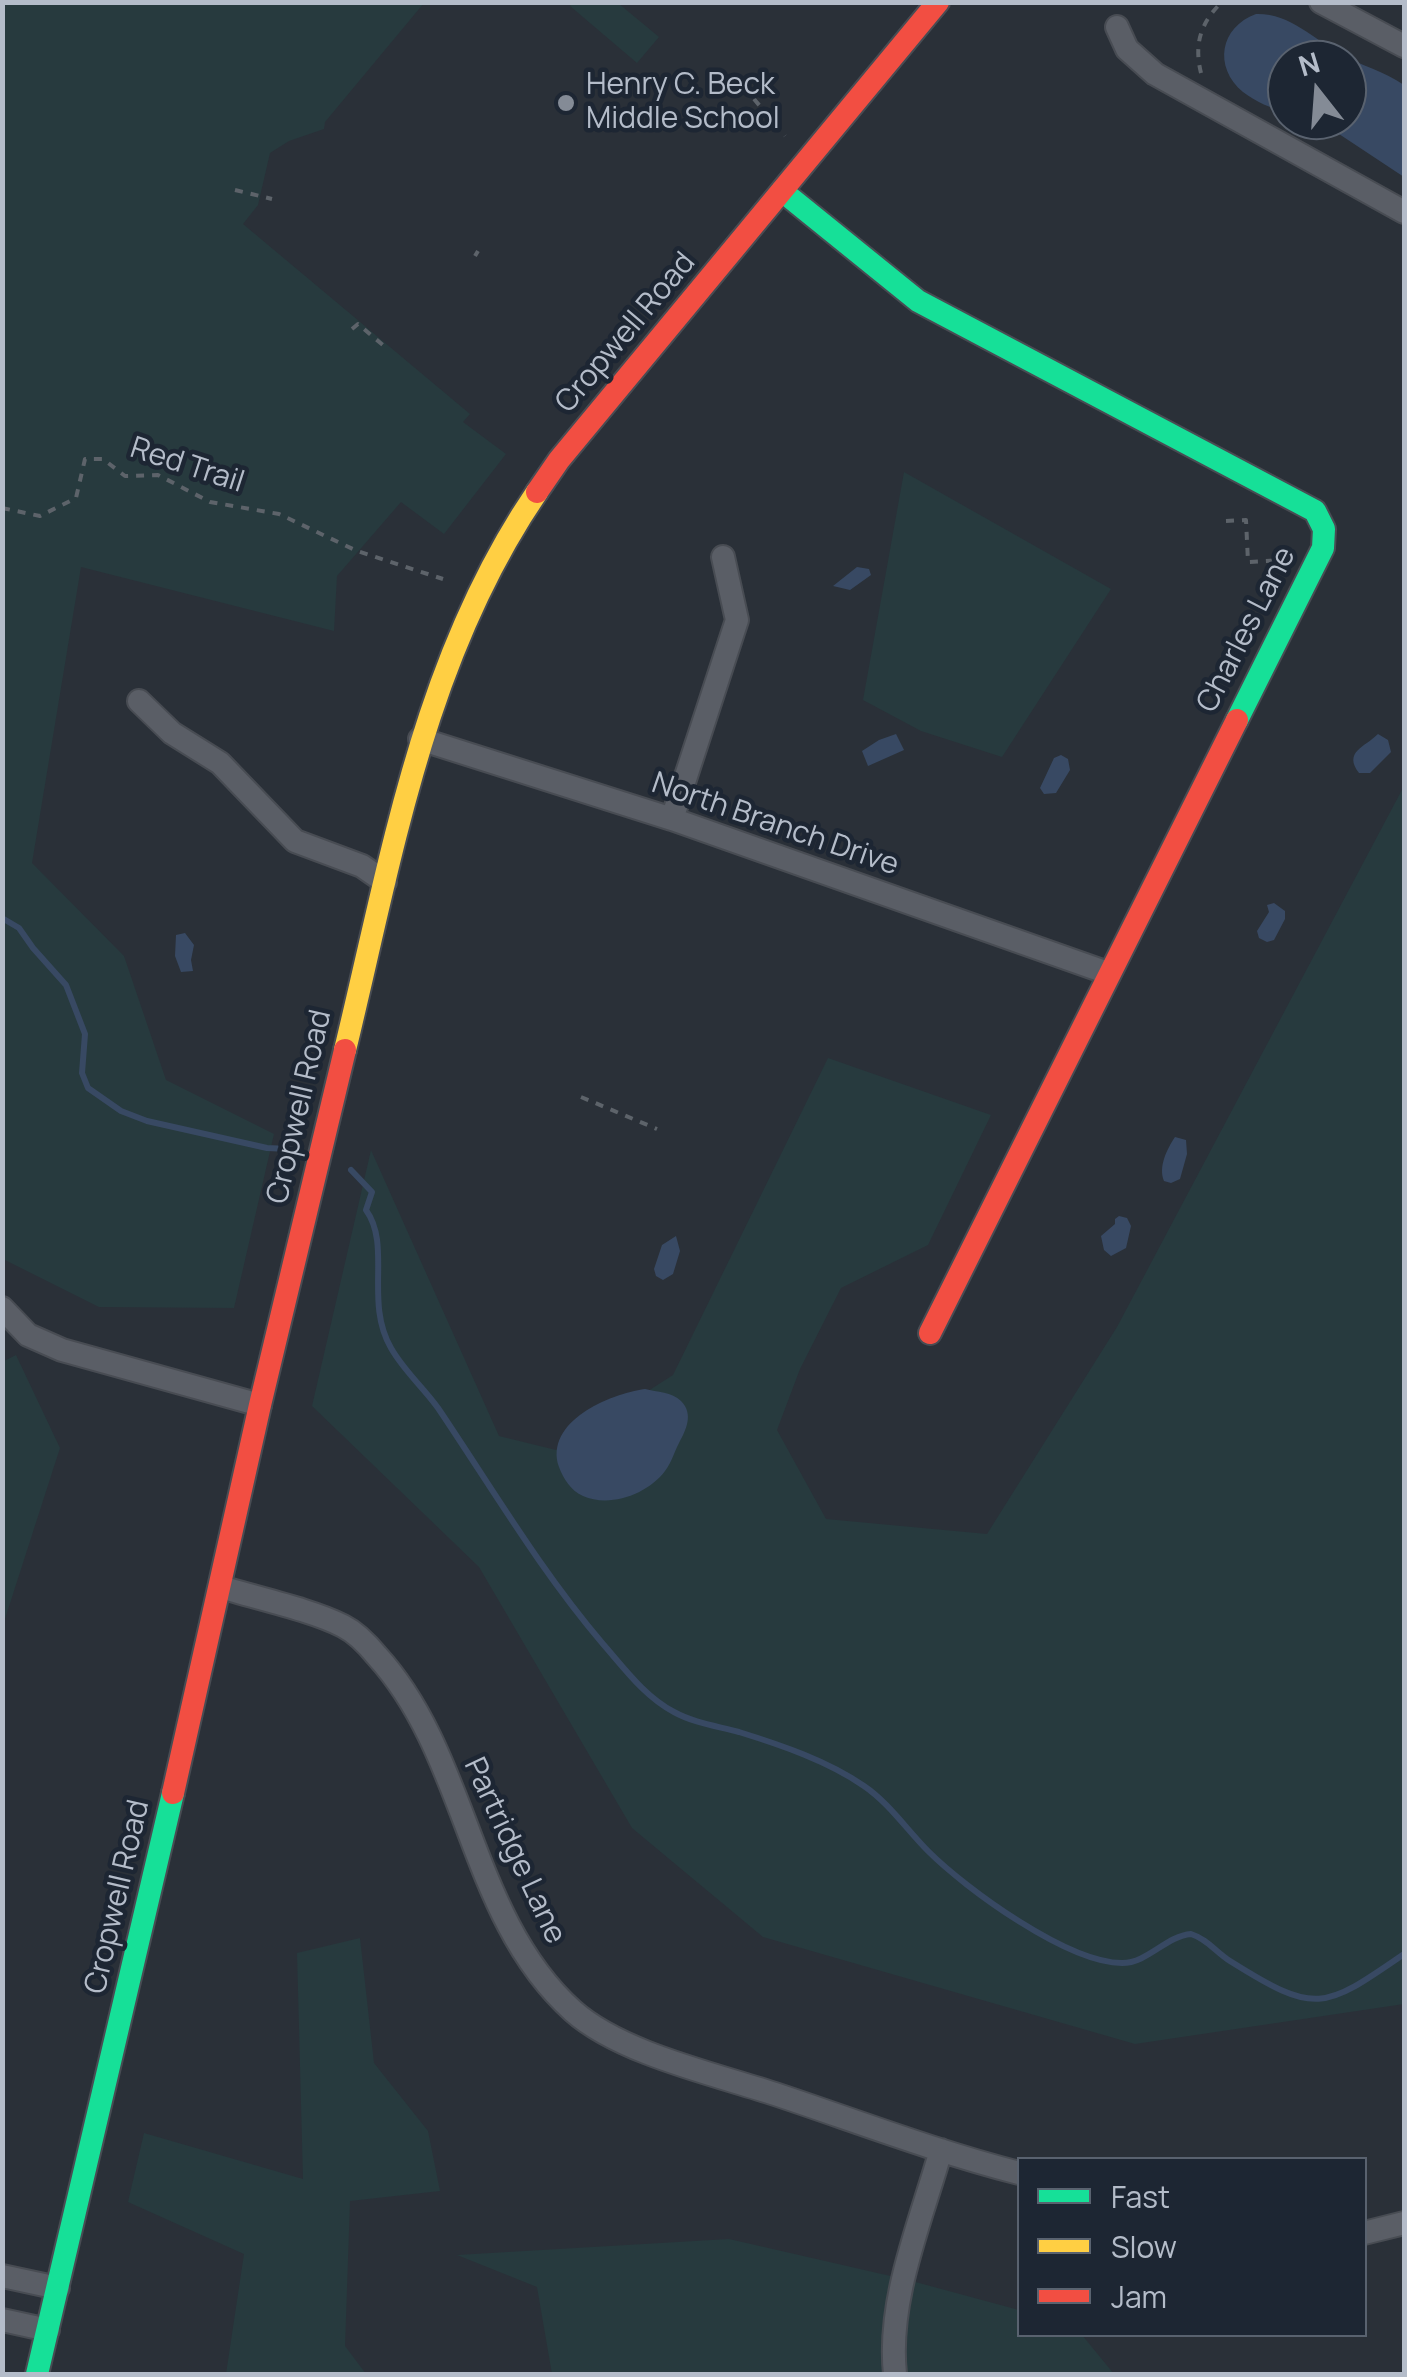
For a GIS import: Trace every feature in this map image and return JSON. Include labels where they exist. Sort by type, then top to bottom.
[{"type":"street","name":"Cropwell Road","points":[[38,2374],[260,1405],[420,739],[459,633],[520,517],[559,460],[938,2]]},
{"type":"street","points":[[1322,2],[1404,46]]},
{"type":"street","points":[[1116,26],[1127,49],[1155,74],[1404,212]]},
{"type":"street","name":"Charles Lane","points":[[782,191],[918,301],[1315,511],[1324,529],[1323,548],[930,1333]]},
{"type":"street","points":[[672,818],[737,620],[723,557]]},
{"type":"street","points":[[139,701],[172,733],[220,763],[295,841],[362,866],[386,882]]},
{"type":"street","name":"North Branch Drive","points":[[420,739],[672,818],[1108,974]]},
{"type":"street","points":[[2,1308],[28,1335],[62,1350],[260,1405]]},
{"type":"street","name":"Partridge Lane","points":[[221,1587],[344,1626],[394,1674],[421,1719],[509,1924],[528,1958],[574,2012],[609,2036],[644,2050],[1017,2172]]},
{"type":"street","points":[[895,2374],[892,2349],[902,2286],[940,2150]]},
{"type":"street","points":[[1367,2232],[1404,2224]]},
{"type":"street","points":[[2,2276],[58,2288]]},
{"type":"street","points":[[2,2320],[48,2330]]},
{"type":"path","points":[[1202,78],[1196,50],[1202,27],[1222,2]]},
{"type":"path","points":[[754,99],[785,136]]},
{"type":"path","points":[[235,190],[272,198]]},
{"type":"path","points":[[352,329],[358,324],[384,346]]},
{"type":"path","name":"Red Trail","points":[[2,508],[40,516],[76,498],[85,459],[103,460],[126,476],[158,474],[210,502],[280,514],[358,551],[443,578]]},
{"type":"path","points":[[1226,520],[1246,520],[1248,562],[1294,560]]},
{"type":"path","points":[[581,1097],[657,1129]]},
{"type":"green space","points":[[573,2],[618,3],[659,37],[637,63],[570,6]]},
{"type":"green space","points":[[2,3],[424,3],[325,122],[324,129],[289,141],[270,153],[258,205],[243,224],[470,414],[463,422],[506,454],[444,534],[401,502],[337,576],[334,631],[81,567],[32,863],[124,956],[166,1080],[274,1134],[234,1308],[99,1307],[3,1259]]},
{"type":"green space","points":[[904,472],[1111,589],[1002,757],[921,731],[863,700]]},
{"type":"green space","points":[[1404,786],[1404,2004],[1135,2044],[763,1937],[632,1828],[479,1567],[312,1406],[371,1150],[499,1436],[556,1450],[673,1375],[828,1058],[991,1115],[928,1245],[841,1288],[800,1369],[777,1430],[826,1519],[987,1534],[1117,1327]]},
{"type":"green space","points":[[16,1355],[60,1448],[3,1625],[2,1362]]},
{"type":"green space","points":[[360,1938],[374,2063],[428,2131],[440,2191],[350,2201],[345,2346],[366,2374],[226,2374],[244,2254],[128,2202],[144,2133],[303,2179],[297,1953]]},
{"type":"green space","points":[[729,2239],[1017,2309],[1017,2337],[1084,2337],[1114,2374],[552,2374],[537,2287],[457,2255]]},
{"type":"water","points":[[1256,14],[1268,15],[1290,22],[1318,40],[1267,40],[1267,106],[1233,82],[1224,60],[1228,38],[1244,20]]},
{"type":"water","points":[[1367,66],[1404,85],[1404,177],[1348,140],[1367,140]]},
{"type":"water","points":[[857,567],[869,569],[871,575],[850,590],[833,586]]},
{"type":"water","points":[[896,734],[904,750],[868,766],[862,751]]},
{"type":"water","points":[[1378,734],[1388,740],[1391,752],[1370,773],[1359,773],[1353,760],[1355,755]]},
{"type":"water","points":[[1061,755],[1068,759],[1070,770],[1056,793],[1044,794],[1040,788],[1054,758]]},
{"type":"water","points":[[1274,903],[1285,911],[1285,919],[1274,940],[1267,942],[1259,938],[1257,931],[1269,912],[1267,905]]},
{"type":"water","points":[[185,933],[194,945],[193,971],[181,972],[175,956],[176,935]]},
{"type":"water","points":[[1175,1137],[1186,1140],[1187,1154],[1180,1179],[1171,1183],[1164,1181],[1162,1170]]},
{"type":"water","points":[[1119,1216],[1127,1218],[1131,1226],[1126,1248],[1111,1256],[1104,1250],[1101,1236]]},
{"type":"water","points":[[676,1236],[680,1251],[673,1274],[663,1280],[654,1269],[662,1245]]},
{"type":"water","points":[[645,1389],[673,1396],[687,1411],[686,1427],[667,1468],[649,1486],[628,1497],[605,1500],[579,1494],[559,1467],[557,1451],[561,1437],[570,1424],[598,1404]]},
{"type":"waterway","points":[[2,918],[19,928],[66,985],[85,1034],[82,1073],[88,1088],[121,1111],[147,1121],[267,1148],[289,1149]]},
{"type":"waterway","points":[[351,1170],[372,1192],[366,1210],[377,1240],[379,1312],[391,1348],[438,1408],[558,1587],[619,1663],[654,1698],[690,1719],[788,1748],[850,1777],[882,1800],[945,1867],[992,1903],[1047,1938],[1100,1960],[1131,1962],[1173,1939],[1191,1934],[1282,1991],[1319,1999],[1355,1986],[1404,1954]]},
{"type":"traffic: fast","points":[[782,191],[918,301],[1315,511],[1324,529],[1323,548],[1237,720]]},
{"type":"traffic: fast","points":[[37,2374],[173,1793]]},
{"type":"traffic: slow","points":[[345,1050],[396,833],[439,691],[498,556],[537,492]]},
{"type":"traffic: jam","points":[[537,492],[559,460],[938,2]]},
{"type":"traffic: jam","points":[[930,1333],[1237,720]]},
{"type":"traffic: jam","points":[[173,1793],[345,1050]]},
{"type":"place","name":"Henry C. Beck Middle School","points":[[566,103]]}]
